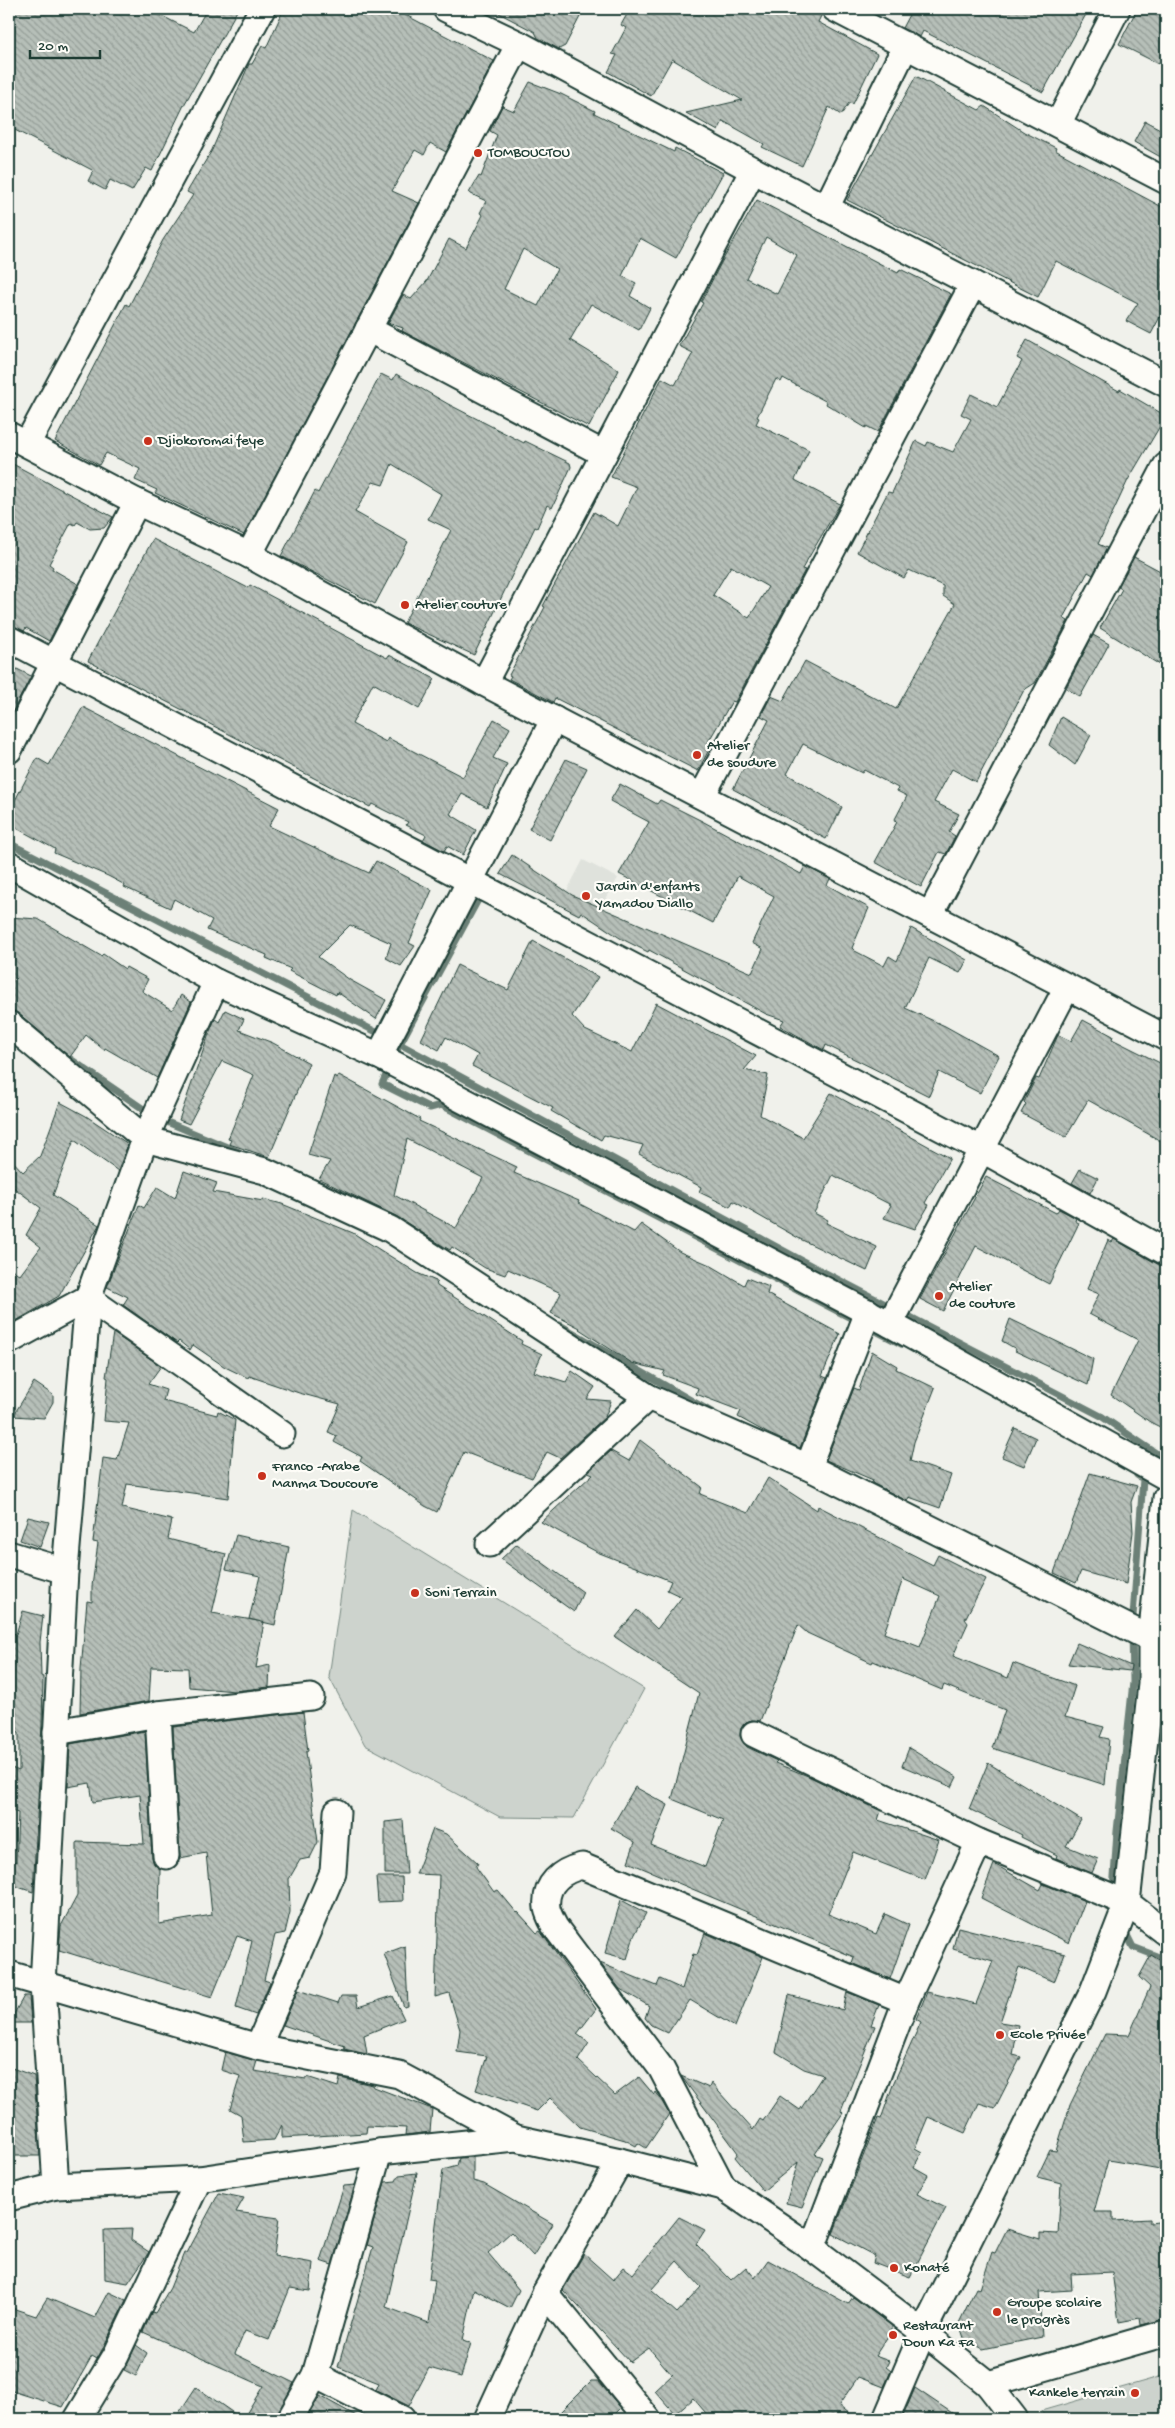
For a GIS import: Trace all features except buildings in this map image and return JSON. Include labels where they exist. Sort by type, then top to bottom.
[{"type":"street","points":[[262,9],[18,439],[137,502],[249,555],[484,683],[1068,987],[1164,1033]]},
{"type":"street","points":[[446,9],[519,44],[826,208],[1166,384]]},
{"type":"street","points":[[835,9],[1166,181]]},
{"type":"street","points":[[1058,124],[1117,9]]},
{"type":"street","points":[[249,555],[519,44]]},
{"type":"street","points":[[826,208],[906,46]]},
{"type":"street","points":[[484,683],[754,170]]},
{"type":"street","points":[[702,796],[973,284]]},
{"type":"street","points":[[368,329],[604,454]]},
{"type":"street","points":[[930,915],[1166,466]]},
{"type":"street","points":[[9,750],[137,502]]},
{"type":"street","points":[[9,639],[983,1150],[1166,1252]]},
{"type":"street","points":[[379,1056],[472,882],[554,719]]},
{"type":"street","points":[[9,864],[216,982],[379,1056],[868,1312],[1166,1477]]},
{"type":"street","points":[[56,2186],[43,1985],[65,1571],[88,1298],[145,1139],[216,982]]},
{"type":"street","points":[[890,1324],[1068,987]]},
{"type":"street","points":[[9,1024],[145,1139],[265,1171],[390,1229],[648,1396],[808,1467],[1151,1639]]},
{"type":"street","points":[[9,1341],[88,1298]]},
{"type":"street","points":[[88,1298],[282,1434]]},
{"type":"street","points":[[808,1467],[868,1312]]},
{"type":"street","points":[[489,1544],[648,1396]]},
{"type":"street","points":[[886,2419],[922,2332],[1093,1991],[1127,1903],[1159,1689],[1151,1639],[1166,1498]]},
{"type":"street","points":[[9,1554],[65,1571]]},
{"type":"street","points":[[56,1732],[158,1714],[311,1697]]},
{"type":"street","points":[[158,1714],[166,1856]]},
{"type":"street","points":[[754,1734],[979,1842],[1127,1903],[1166,1933]]},
{"type":"street","points":[[258,2047],[333,1872],[337,1812]]},
{"type":"street","points":[[812,2248],[906,2001],[979,1842]]},
{"type":"street","points":[[723,2187],[661,2068],[555,1927],[547,1908],[550,1887],[564,1871],[582,1866],[906,2001]]},
{"type":"street","points":[[9,1974],[258,2047],[399,2075],[516,2138],[620,2160],[723,2187],[812,2248],[988,2384],[1015,2419]]},
{"type":"street","points":[[9,2200],[56,2186],[199,2179],[379,2152],[516,2138]]},
{"type":"street","points":[[290,2419],[315,2375],[379,2152]]},
{"type":"street","points":[[488,2419],[545,2293],[620,2160]]},
{"type":"street","points":[[77,2419],[116,2355],[199,2179]]},
{"type":"street","points":[[545,2293],[648,2419]]},
{"type":"street","points":[[988,2384],[1166,2333]]},
{"type":"street","points":[[315,2375],[402,2419]]},
{"type":"shaded area","name":"Jardin d'enfants Yamadou Diallo","points":[[583,860],[618,878],[593,921],[560,904]]},
{"type":"shaded area","name":"Soni Terrain","points":[[353,1510],[644,1689],[574,1818],[500,1817],[365,1745],[329,1677]]},
{"type":"shaded area","name":"Kankele terrain","points":[[1166,2375],[1166,2419],[1047,2419],[1041,2411]]},
{"type":"waterway","points":[[9,843],[384,1036]]},
{"type":"waterway","points":[[479,898],[400,1044],[382,1084],[430,1108],[441,1105],[858,1322]]},
{"type":"waterway","points":[[398,1043],[814,1267],[1101,1416],[1166,1460]]},
{"type":"waterway","points":[[63,1054],[155,1117],[239,1152]]},
{"type":"waterway","points":[[560,1325],[715,1414]]},
{"type":"waterway","points":[[868,1327],[901,1344]]},
{"type":"waterway","points":[[1113,1892],[1117,1831],[1133,1682],[1132,1630],[1143,1479],[1137,1475]]},
{"type":"waterway","points":[[1124,1929],[1133,1947],[1159,1957],[1166,1963]]},
{"type":"place","name":"TOMBOUCTOU","points":[[478,153]]},
{"type":"place","name":"Djiokoromai feye","points":[[148,441]]},
{"type":"place","name":"Atelier couture","points":[[405,605]]},
{"type":"place","name":"Atelier de soudure","points":[[697,755]]},
{"type":"place","name":"Jardin d'enfants Yamadou Diallo","points":[[586,896]]},
{"type":"place","name":"Atelier de couture","points":[[939,1296]]},
{"type":"place","name":"Franco -Arabe Manma Doucoure","points":[[262,1476]]},
{"type":"place","name":"Soni Terrain","points":[[415,1593]]},
{"type":"place","name":"Ecole Privée","points":[[1000,2035]]},
{"type":"place","name":"Konaté","points":[[894,2268]]},
{"type":"place","name":"Groupe scolaire le progrès","points":[[997,2312]]},
{"type":"place","name":"Restaurant Doun Ka Fa","points":[[893,2335]]},
{"type":"place","name":"Kankele terrain","points":[[1135,2393]]}]
